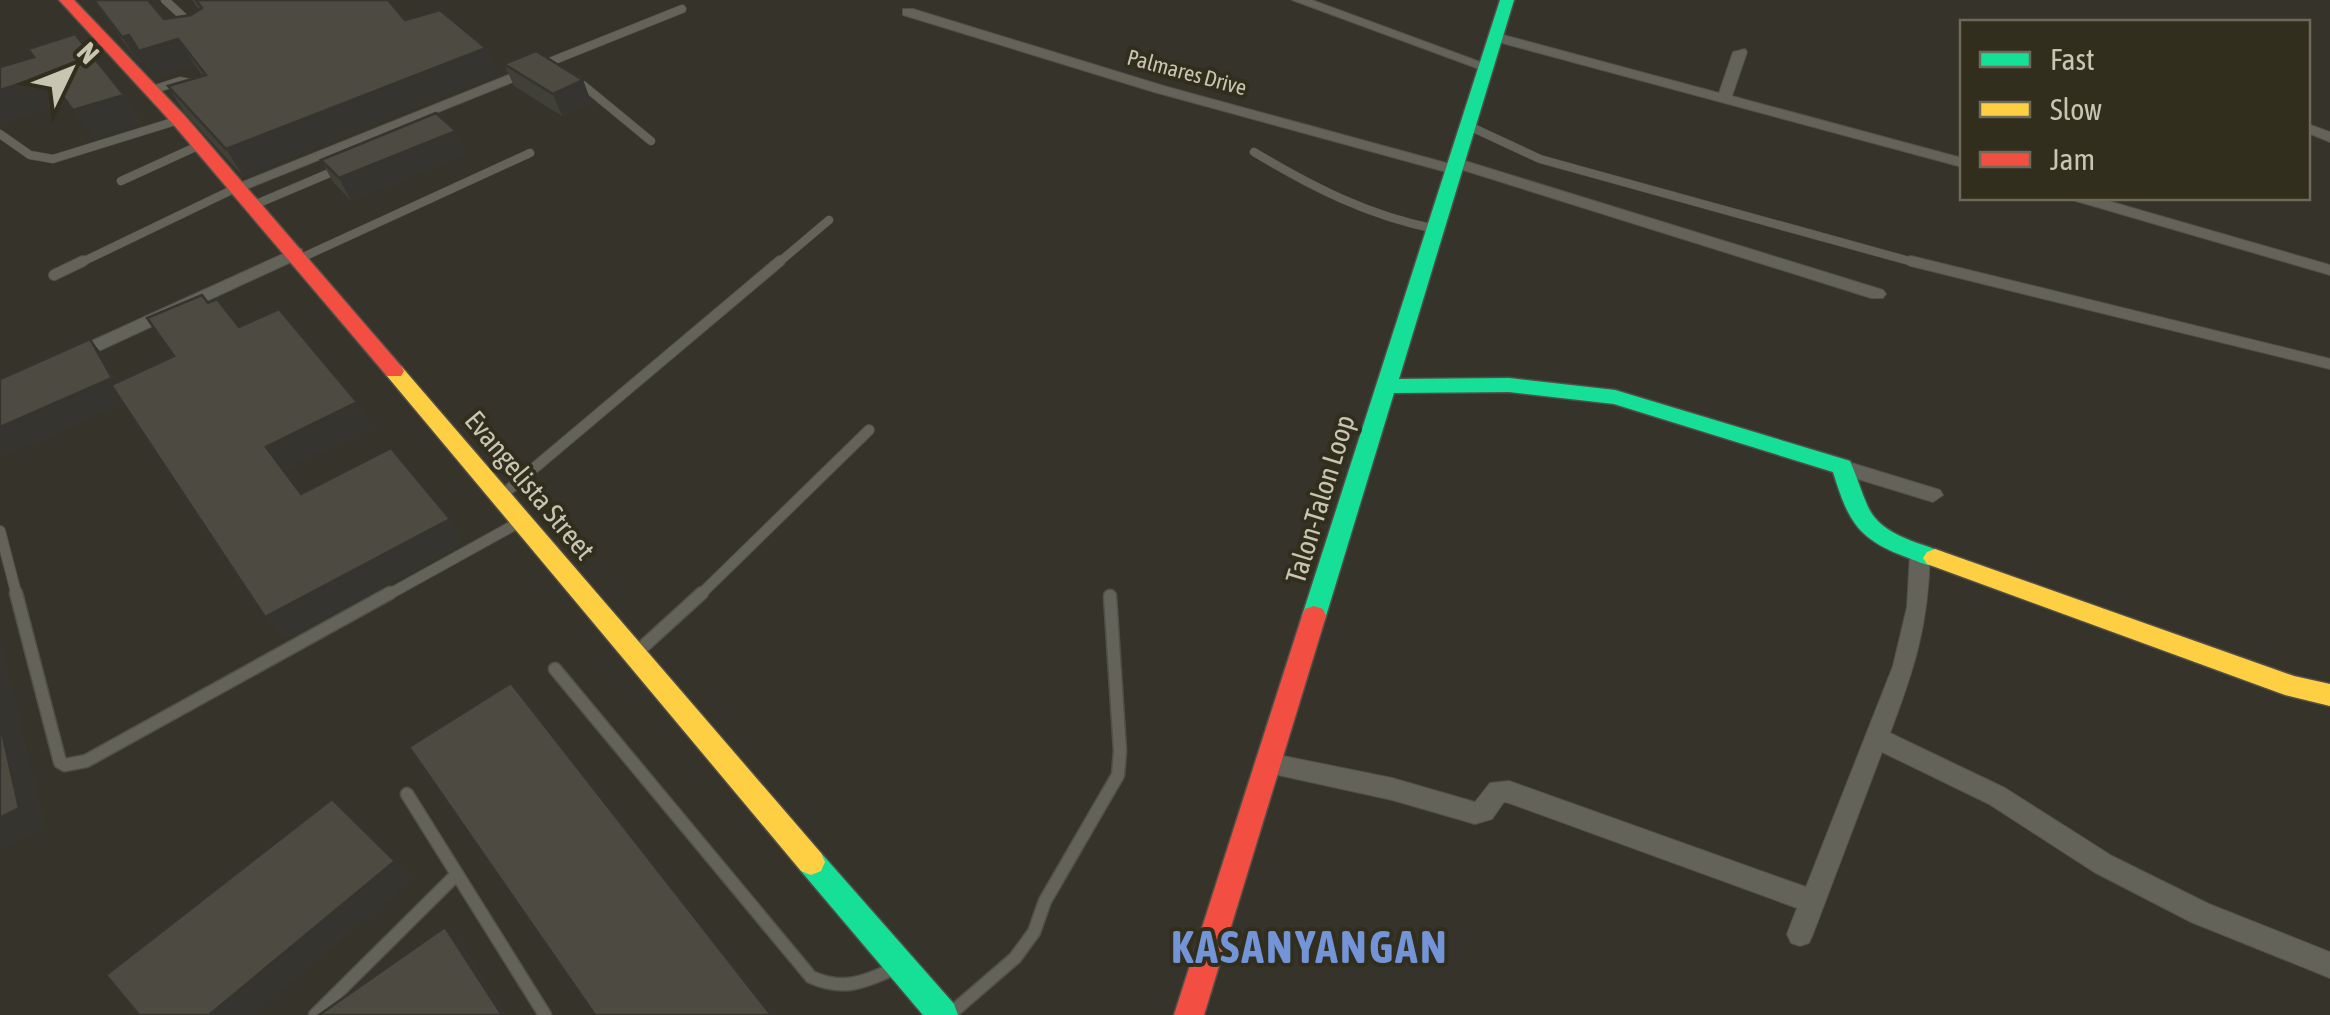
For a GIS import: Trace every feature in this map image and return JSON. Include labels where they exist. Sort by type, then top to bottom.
[{"type":"street","name":"Evangelista Street","points":[[66,0],[92,20],[101,52],[179,120],[246,196],[499,498],[946,1015]]},
{"type":"street","points":[[1299,0],[1487,67]]},
{"type":"street","name":"Talon-Talon Loop","points":[[1189,1015],[1507,0]]},
{"type":"street","name":"Palmares Drive","points":[[908,12],[1158,89],[1456,166],[1878,294]]},
{"type":"street","points":[[1496,37],[1960,162]]},
{"type":"street","points":[[1724,98],[1740,52]]},
{"type":"street","points":[[246,196],[552,61]]},
{"type":"street","points":[[2089,200],[2330,270]]},
{"type":"street","points":[[52,366],[298,256]]},
{"type":"street","points":[[1387,386],[1509,384],[1615,397],[1933,495]]},
{"type":"street","points":[[1842,467],[1853,508],[1866,528],[1880,538],[2294,687],[2330,695]]},
{"type":"street","points":[[1800,934],[1904,666],[1918,607],[1920,554]]},
{"type":"street","points":[[1875,737],[1997,796],[2103,864],[2200,913],[2330,965]]},
{"type":"street","points":[[1269,763],[1475,812],[1483,811],[1498,791],[1509,792],[1814,902]]},
{"type":"lane","points":[[165,0],[203,34]]},
{"type":"lane","points":[[650,141],[552,61],[682,9]]},
{"type":"lane","points":[[149,91],[188,80],[203,87],[212,98]]},
{"type":"lane","points":[[0,134],[30,155],[52,159],[80,154],[179,120]]},
{"type":"lane","points":[[1469,126],[1496,132],[1521,151],[1559,164],[1925,265],[2330,364]]},
{"type":"lane","points":[[121,181],[201,145]]},
{"type":"lane","points":[[298,256],[530,152]]},
{"type":"lane","points":[[1254,152],[1297,179],[1358,209],[1438,230]]},
{"type":"lane","points":[[54,275],[246,196],[348,165]]},
{"type":"lane","points":[[499,498],[830,220]]},
{"type":"lane","points":[[636,654],[746,553],[869,430]]},
{"type":"lane","points":[[0,532],[60,762],[65,765],[86,760],[520,522]]},
{"type":"lane","points":[[946,1015],[1015,958],[1034,932],[1053,886],[1118,775],[1120,751],[1110,596]]},
{"type":"lane","points":[[555,669],[811,977],[833,988],[859,985],[901,966]]},
{"type":"lane","points":[[407,794],[454,876],[544,1015]]},
{"type":"lane","points":[[315,1015],[454,876]]},
{"type":"building","points":[[94,0],[148,0],[164,19],[191,15],[202,8],[196,0],[388,0],[405,20],[440,10],[486,48],[226,149],[168,86],[206,75],[178,39],[139,51],[129,35],[122,37]]},
{"type":"building","points":[[75,34],[124,95],[73,110],[47,75],[0,90],[0,67],[34,57],[28,49]]},
{"type":"building","points":[[536,51],[583,80],[553,94],[504,64]]},
{"type":"building","points":[[436,113],[456,131],[339,178],[321,160]]},
{"type":"building","points":[[202,295],[208,303],[217,299],[239,327],[279,309],[357,402],[266,447],[301,494],[391,448],[450,519],[265,617],[111,385],[174,356],[147,318]]},
{"type":"building","points":[[90,339],[112,378],[0,427],[0,379]]},
{"type":"building","points":[[511,683],[771,1015],[595,1015],[409,747]]},
{"type":"building","points":[[0,723],[19,808],[0,818]]},
{"type":"building","points":[[332,799],[395,861],[209,1015],[139,1015],[106,975]]},
{"type":"building","points":[[445,927],[502,1015],[319,1015]]},
{"type":"traffic: fast","points":[[1314,616],[1507,0]]},
{"type":"traffic: fast","points":[[1387,386],[1509,385],[1615,397],[1842,467],[1857,508],[1871,530],[1935,558]]},
{"type":"traffic: fast","points":[[811,862],[943,1015]]},
{"type":"traffic: slow","points":[[394,371],[811,862]]},
{"type":"traffic: slow","points":[[1935,558],[2294,687],[2330,695]]},
{"type":"traffic: jam","points":[[66,0],[179,120],[394,371]]},
{"type":"traffic: jam","points":[[1189,1015],[1314,616]]},
{"type":"district","name":"KASANYANGAN","points":[[1310,947]]}]
